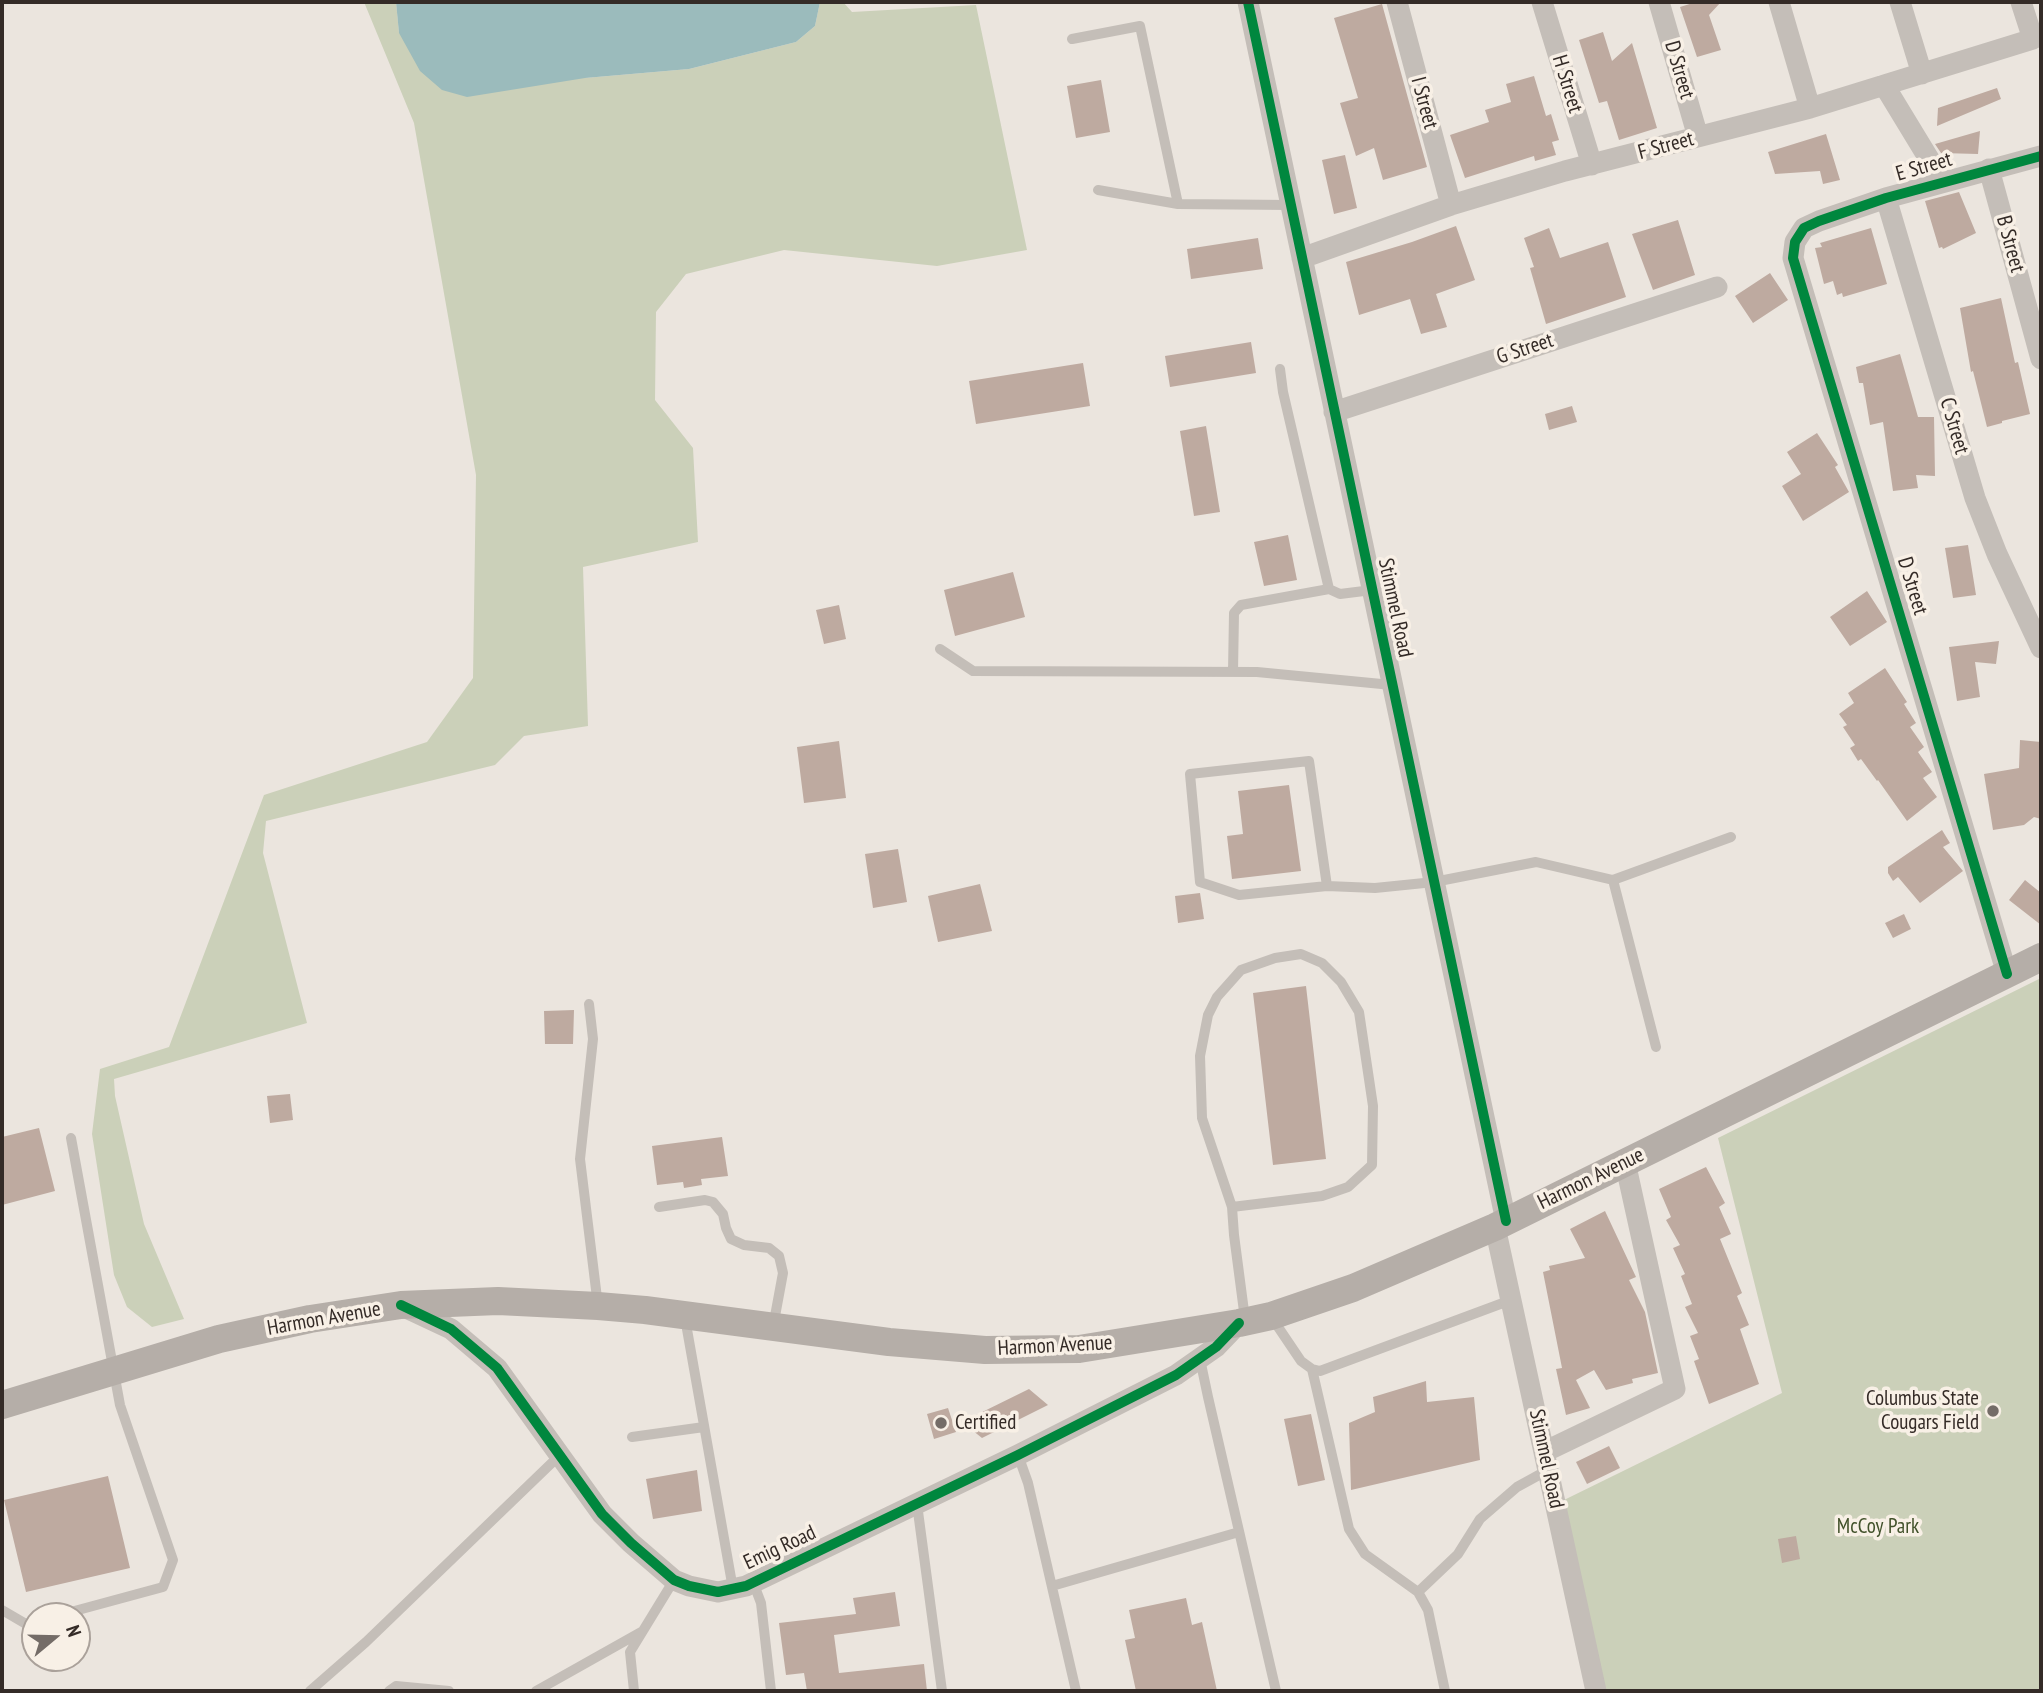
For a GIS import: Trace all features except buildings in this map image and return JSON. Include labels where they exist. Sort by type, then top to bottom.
[{"type":"main road","name":"Harmon Avenue","points":[[2,1405],[232,1336],[310,1319],[401,1305],[498,1301],[598,1306],[889,1342],[985,1350],[1079,1349],[1252,1320],[1353,1288],[1500,1224],[2041,957]]},
{"type":"street","name":"Stimmel Road","points":[[1248,2],[1434,882],[1500,1224],[1511,1300],[1596,1691]]},
{"type":"street","name":"I Street","points":[[1397,2],[1451,205]]},
{"type":"street","name":"H Street","points":[[1542,2],[1592,165]]},
{"type":"street","name":"D Street","points":[[1659,2],[1698,137]]},
{"type":"street","points":[[1779,2],[1810,108]]},
{"type":"street","points":[[1900,2],[1922,74]]},
{"type":"street","name":"F Street","points":[[1302,258],[1451,205],[1565,171],[1810,108],[2033,39],[2021,2]]},
{"type":"street","points":[[1884,85],[1943,182]]},
{"type":"street","name":"E Street","points":[[1819,221],[1886,198],[2041,156]]},
{"type":"street","name":"B Street","points":[[1989,169],[2041,359]]},
{"type":"street","name":"C Street","points":[[1886,198],[1975,498],[1997,554],[2041,648]]},
{"type":"street","name":"D Street","points":[[1819,221],[1804,228],[1795,242],[1793,258],[2007,974]]},
{"type":"street","name":"G Street","points":[[1334,412],[1717,287]]},
{"type":"street","points":[[1546,1461],[1675,1390],[1625,1162]]},
{"type":"street","name":"Emig Road","points":[[401,1305],[451,1329],[497,1368],[602,1514],[631,1544],[674,1580],[718,1592],[753,1582],[1018,1455],[1176,1375],[1252,1320]]},
{"type":"lane","points":[[1072,39],[1140,26],[1178,204]]},
{"type":"lane","points":[[1098,190],[1178,204],[1290,205]]},
{"type":"lane","points":[[1280,369],[1329,589]]},
{"type":"lane","points":[[1233,671],[1234,613],[1241,606],[1329,589],[1340,594],[1372,590]]},
{"type":"lane","points":[[940,649],[973,671],[1257,671],[1392,685]]},
{"type":"lane","points":[[1327,886],[1308,761],[1190,774],[1200,882],[1239,894],[1327,886],[1375,888],[1434,882],[1536,862],[1613,880],[1731,837]]},
{"type":"lane","points":[[1613,880],[1656,1047]]},
{"type":"lane","points":[[1232,1207],[1322,1196],[1348,1186],[1372,1165],[1373,1106],[1359,1012],[1341,982],[1322,963],[1301,954],[1275,958],[1241,970],[1217,997],[1208,1015],[1200,1056],[1202,1118],[1232,1207],[1234,1235],[1252,1320],[1301,1362],[1320,1371],[1511,1300]]},
{"type":"lane","points":[[589,1003],[593,1039],[580,1159],[598,1306]]},
{"type":"lane","points":[[71,1138],[120,1405],[173,1560],[163,1587],[91,1607]]},
{"type":"lane","points":[[659,1207],[705,1200],[713,1202],[723,1214],[731,1239],[744,1245],[769,1248],[779,1256],[783,1273],[773,1327]]},
{"type":"lane","points":[[685,1315],[733,1589]]},
{"type":"lane","points":[[1200,1359],[1276,1691]]},
{"type":"lane","points":[[1312,1369],[1349,1529],[1366,1554],[1418,1592],[1427,1609],[1445,1691]]},
{"type":"lane","points":[[632,1437],[704,1427]]},
{"type":"lane","points":[[310,1691],[366,1642],[561,1454]]},
{"type":"lane","points":[[1018,1455],[1028,1483],[1076,1691]]},
{"type":"lane","points":[[1418,1592],[1458,1554],[1479,1518],[1546,1461]]},
{"type":"lane","points":[[917,1504],[942,1691]]},
{"type":"lane","points":[[1052,1586],[1239,1532]]},
{"type":"lane","points":[[634,1691],[630,1652],[674,1580]]},
{"type":"lane","points":[[753,1582],[761,1603],[771,1691]]},
{"type":"lane","points":[[2,1610],[21,1621]]},
{"type":"lane","points":[[536,1691],[644,1631]]},
{"type":"lane","points":[[388,1691],[396,1686],[449,1691]]},
{"type":"green space","points":[[364,2],[396,2],[399,33],[585,78],[689,69],[796,42],[815,26],[820,2],[843,2],[852,12],[976,5],[1027,250],[937,266],[784,250],[686,274],[656,312],[655,400],[693,448],[698,542],[583,567],[588,726],[524,736],[495,765],[266,821],[263,853],[307,1023],[114,1079],[115,1096],[144,1224],[184,1319],[152,1327],[127,1307],[114,1275],[92,1134],[100,1069],[169,1047],[264,795],[427,742],[473,678],[476,475],[414,123]]},
{"type":"green space","name":"McCoy Park","points":[[2041,978],[2041,1691],[1606,1691],[1564,1500],[1782,1393],[1718,1138]]},
{"type":"water","points":[[396,2],[820,2],[815,26],[796,42],[689,69],[585,78],[467,97],[442,90],[420,71],[399,33]]},
{"type":"cycle path","points":[[1248,2],[1506,1221]]},
{"type":"cycle path","points":[[2007,974],[1793,258],[1795,242],[1804,228],[1819,221],[1886,198],[2041,156]]},
{"type":"cycle path","points":[[401,1305],[451,1329],[497,1368],[602,1514],[631,1543],[674,1580],[718,1592],[746,1586],[1018,1455],[1176,1375],[1216,1347],[1239,1323]]},
{"type":"place","name":"Columbus State Cougars Field","points":[[1993,1411]]},
{"type":"place","name":"Certified","points":[[941,1423]]}]
